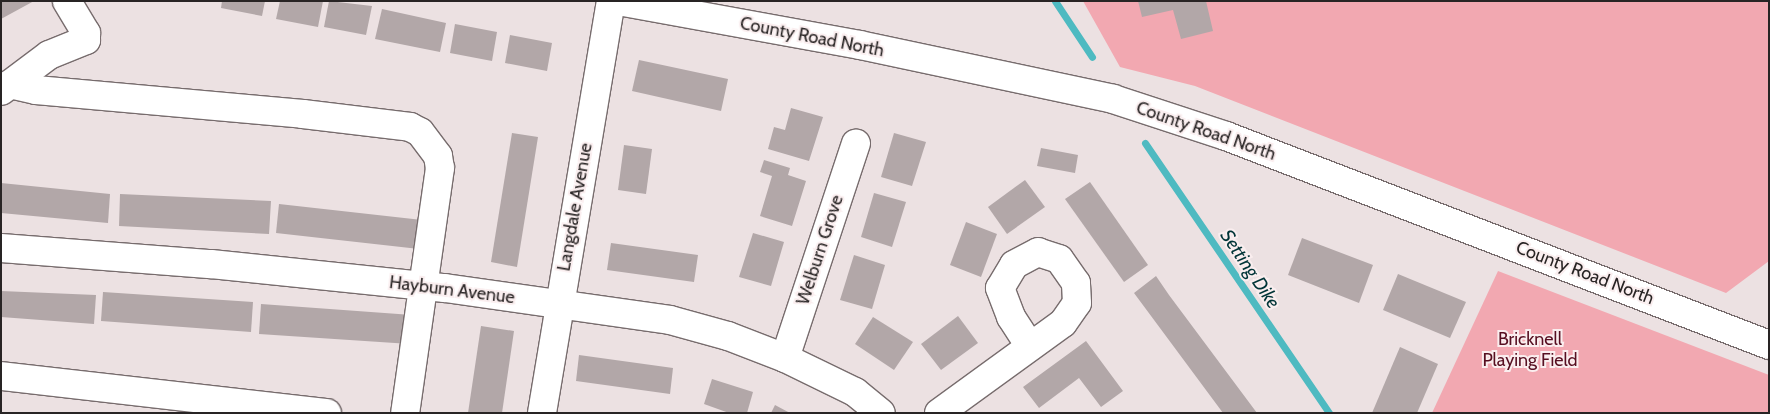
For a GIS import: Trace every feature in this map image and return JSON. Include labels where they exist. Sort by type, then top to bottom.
[{"type":"street","points":[[6,88],[49,55],[86,40],[86,33],[67,1]]},
{"type":"street","name":"Langdale Avenue","points":[[542,413],[558,303],[611,1]]},
{"type":"street","name":"County Road North","points":[[618,1],[860,46],[1113,99],[1226,136],[1769,345]]},
{"type":"street","points":[[6,88],[167,99],[410,127],[429,142],[438,156],[440,168],[405,413]]},
{"type":"street","name":"Welburn Grove","points":[[785,358],[856,143]]},
{"type":"street","name":"Hayburn Avenue","points":[[1,248],[211,264],[424,286],[558,303],[670,320],[728,336],[785,358],[855,392],[881,413]]},
{"type":"street","points":[[939,413],[1030,346]]},
{"type":"street","points":[[1,376],[327,413]]},
{"type":"green space","points":[[1083,1],[1769,1],[1769,261],[1726,293],[1195,86],[1120,67]]},
{"type":"green space","name":"Bricknell Playing Field","points":[[1498,271],[1769,375],[1769,413],[1432,413]]},
{"type":"building","points":[[1,1],[34,1],[1,19]]},
{"type":"building","points":[[222,1],[265,1],[262,16],[221,8]]},
{"type":"building","points":[[280,1],[323,1],[318,27],[276,19]]},
{"type":"building","points":[[329,1],[372,6],[366,35],[324,27]]},
{"type":"building","points":[[1138,1],[1206,1],[1213,31],[1181,39],[1173,10],[1142,17]]},
{"type":"building","points":[[382,9],[446,23],[440,52],[375,39]]},
{"type":"building","points":[[455,24],[497,32],[492,61],[450,53]]},
{"type":"building","points":[[510,35],[552,43],[547,71],[505,63]]},
{"type":"building","points":[[639,60],[728,79],[721,111],[632,91]]},
{"type":"building","points":[[791,108],[823,117],[809,161],[768,149],[774,127],[785,130]]},
{"type":"building","points":[[512,133],[538,137],[517,267],[491,262]]},
{"type":"building","points":[[894,133],[926,142],[912,186],[881,177]]},
{"type":"building","points":[[624,145],[652,149],[646,194],[618,190]]},
{"type":"building","points":[[1041,148],[1078,155],[1075,173],[1037,166]]},
{"type":"building","points":[[764,160],[790,168],[788,175],[806,181],[792,226],[760,216],[772,176],[760,172]]},
{"type":"building","points":[[1025,180],[1045,207],[1007,234],[988,207]]},
{"type":"building","points":[[1090,182],[1148,265],[1124,282],[1065,199]]},
{"type":"building","points":[[1,183],[110,194],[108,223],[1,213]]},
{"type":"building","points":[[874,193],[906,202],[892,247],[861,237]]},
{"type":"building","points":[[120,194],[271,201],[269,234],[119,226]]},
{"type":"building","points":[[279,204],[431,221],[428,250],[276,233]]},
{"type":"building","points":[[966,222],[997,234],[981,277],[950,265]]},
{"type":"building","points":[[753,233],[784,242],[771,286],[739,277]]},
{"type":"building","points":[[1302,238],[1373,265],[1359,303],[1288,275]]},
{"type":"building","points":[[611,243],[698,255],[694,282],[607,270]]},
{"type":"building","points":[[854,255],[885,265],[872,309],[840,300]]},
{"type":"building","points":[[1398,274],[1466,302],[1450,338],[1383,310]]},
{"type":"building","points":[[1156,276],[1257,413],[1223,413],[1134,293]]},
{"type":"building","points":[[1,291],[96,295],[94,324],[1,317]]},
{"type":"building","points":[[103,292],[253,302],[251,332],[101,321]]},
{"type":"building","points":[[261,304],[412,315],[410,344],[259,334]]},
{"type":"building","points":[[958,316],[978,343],[941,370],[921,344]]},
{"type":"building","points":[[873,317],[913,342],[894,370],[855,344]]},
{"type":"building","points":[[481,326],[514,331],[502,413],[468,413]]},
{"type":"building","points":[[1086,341],[1123,391],[1101,407],[1079,378],[1039,408],[1023,387]]},
{"type":"building","points":[[1400,347],[1438,364],[1417,413],[1372,413]]},
{"type":"building","points":[[579,355],[673,368],[670,394],[576,381]]},
{"type":"building","points":[[712,379],[753,392],[747,413],[729,413],[704,404]]},
{"type":"building","points":[[775,405],[790,413],[771,413]]},
{"type":"waterway","name":"Setting Dike","points":[[1055,1],[1092,57]]},
{"type":"waterway","name":"Setting Dike","points":[[1145,143],[1329,413]]}]
